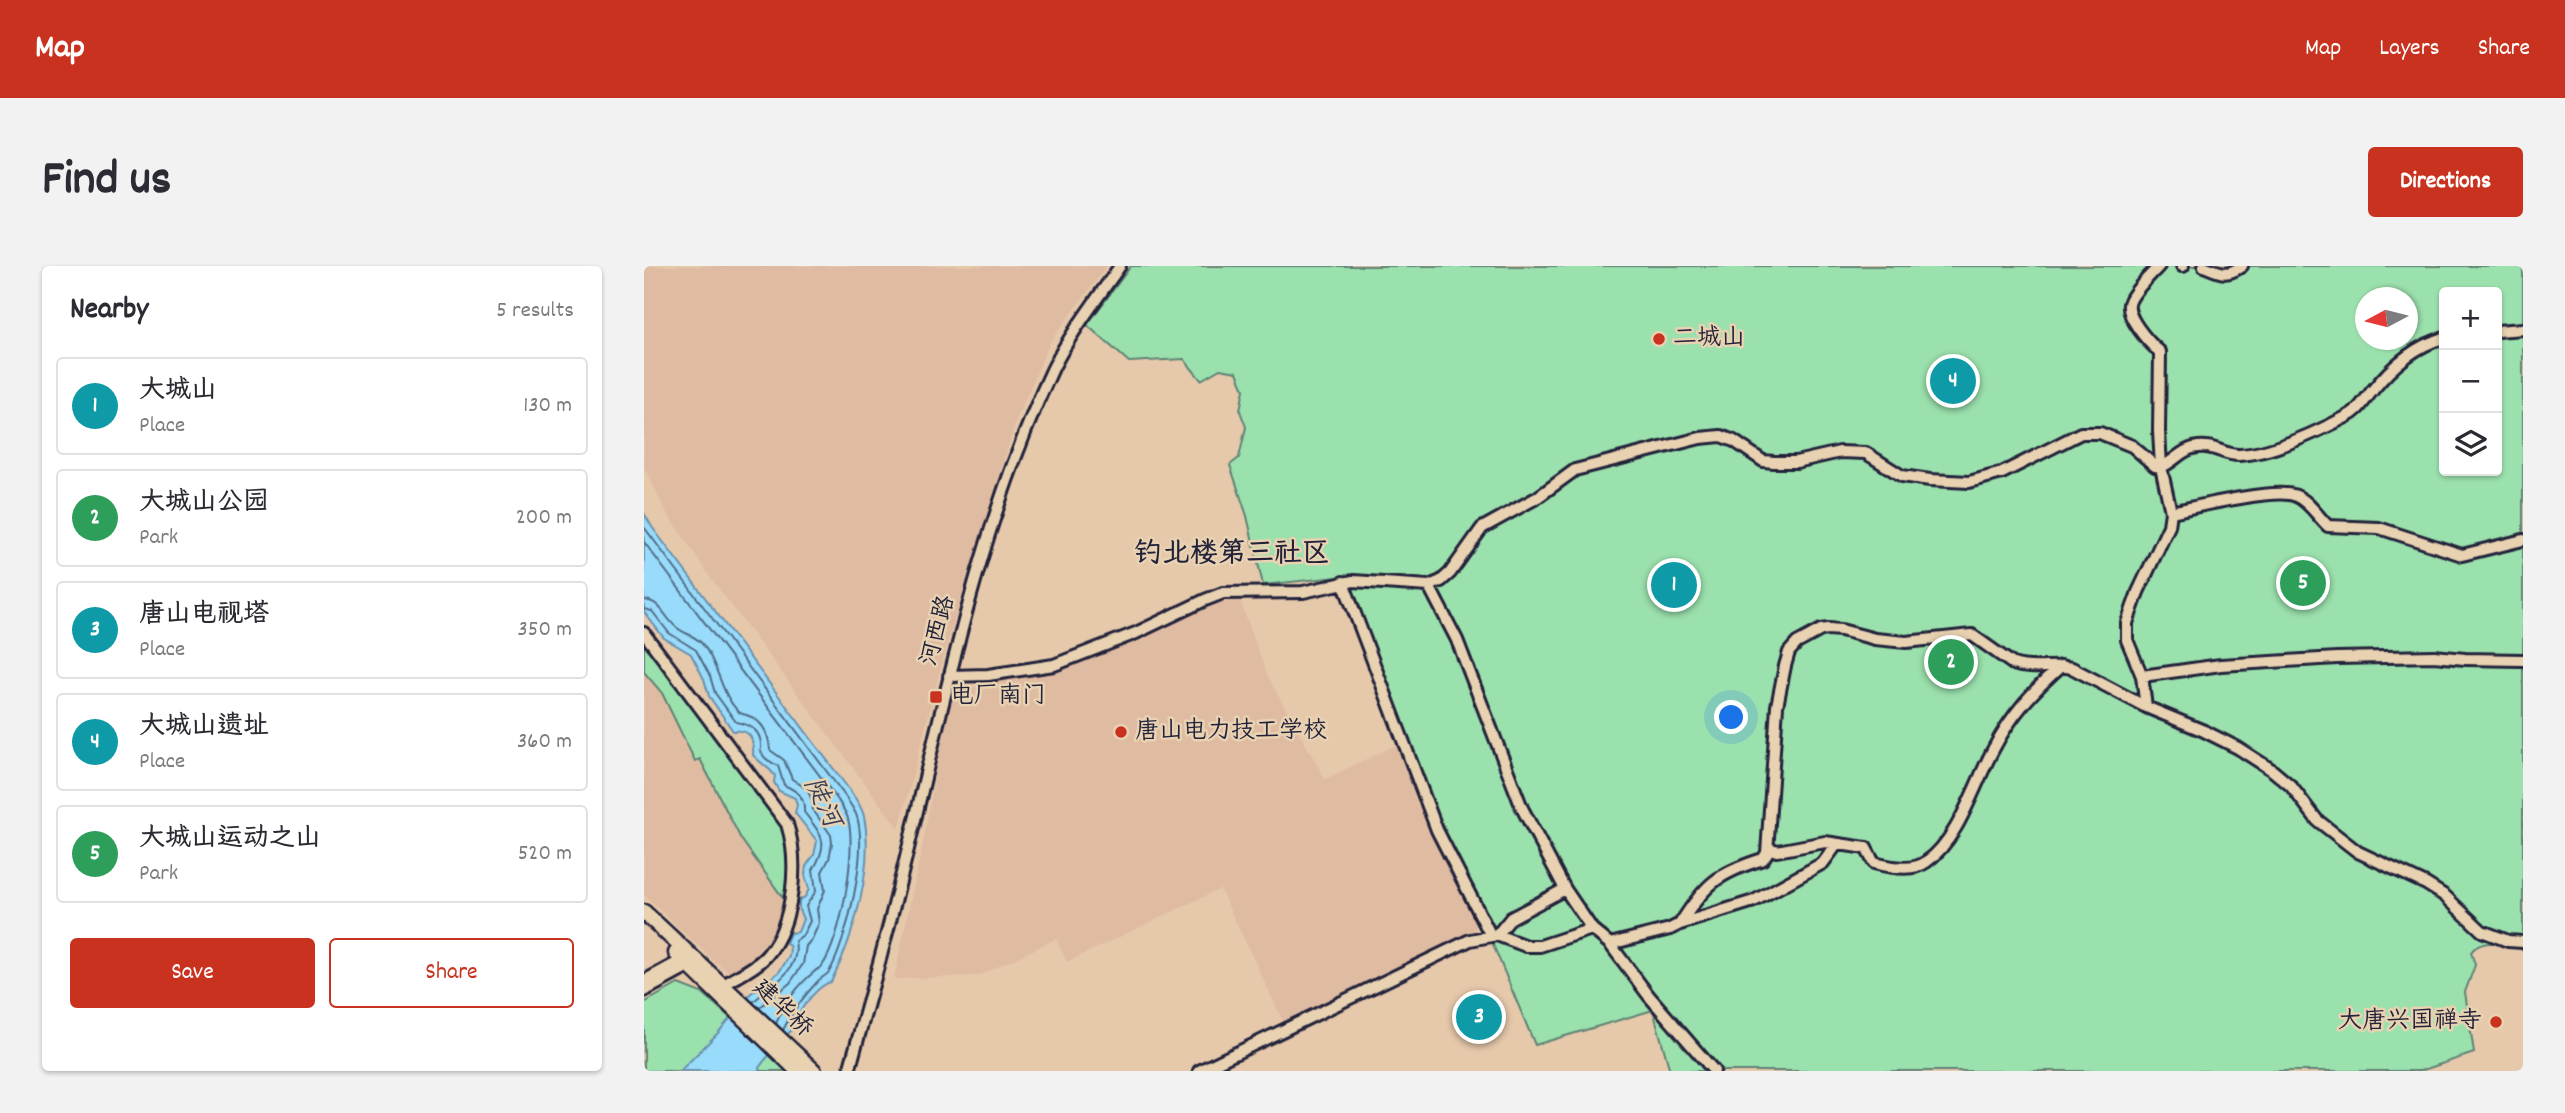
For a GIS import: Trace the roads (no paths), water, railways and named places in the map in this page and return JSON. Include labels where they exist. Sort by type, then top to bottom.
[{"type":"main road","points":[[644,912],[687,961]]},
{"type":"main road","points":[[644,923],[687,961]]},
{"type":"main road","name":"建华桥","points":[[687,961],[727,993],[799,1066],[814,1071]]},
{"type":"street","name":"河西路","points":[[849,1071],[891,917],[949,676],[986,542],[1025,435],[1054,366],[1120,266]]},
{"type":"street","points":[[2146,707],[2142,676],[2130,652],[2127,623],[2138,592],[2169,526],[2171,512],[2161,467],[2158,396],[2160,352],[2145,339],[2129,308],[2130,300],[2159,266]]},
{"type":"street","points":[[2204,266],[2223,273],[2232,273],[2242,266]]},
{"type":"street","points":[[2502,331],[2523,329]]},
{"type":"street","points":[[949,676],[989,675],[1054,665],[1136,633],[1223,593],[1303,592],[1343,582],[1429,586],[1450,573],[1482,528],[1538,497],[1575,470],[1700,438],[1721,436],[1763,461],[1796,462],[1840,452],[1866,453],[1902,476],[1969,482],[2002,473],[2081,433],[2100,433],[2133,446],[2155,466],[2161,467],[2191,448],[2212,446],[2238,455],[2262,451],[2292,441],[2361,408],[2386,375],[2409,354],[2439,339]]},
{"type":"street","points":[[2171,512],[2239,499],[2293,494],[2302,499],[2329,526],[2379,528],[2462,555],[2523,540]]},
{"type":"street","points":[[1343,582],[1437,830],[1494,935]]},
{"type":"street","points":[[1429,586],[1457,640],[1522,808],[1565,889],[1591,929],[1610,944],[1649,996],[1714,1071]]},
{"type":"street","points":[[1680,924],[1696,898],[1720,875],[1763,859],[1769,848],[1777,706],[1784,666],[1789,652],[1797,643],[1828,629],[1875,639],[1906,642],[1972,635],[2021,667],[2072,668],[2146,707],[2204,730],[2238,748],[2291,786],[2317,820],[2358,852],[2426,884],[2445,896],[2482,932],[2508,941],[2523,942]]},
{"type":"street","points":[[644,633],[787,824],[792,838],[793,878],[787,916],[778,940],[766,957],[727,993]]},
{"type":"street","points":[[2142,676],[2221,664],[2337,658],[2434,656],[2523,660]]},
{"type":"street","points":[[1769,848],[1777,851],[1812,842],[1838,844],[1866,848],[1874,863],[1892,867],[1919,866],[1926,863],[1947,842],[1994,747],[2019,707],[2061,666]]},
{"type":"street","points":[[1610,944],[1670,929],[1754,901],[1823,863],[1838,844]]},
{"type":"street","points":[[1494,935],[1511,918],[1565,889]]},
{"type":"street","points":[[1199,1071],[1470,940],[1494,935],[1526,946],[1540,946],[1591,929]]},
{"type":"street","points":[[644,981],[687,961]]},
{"type":"street","points":[[644,992],[687,961]]},
{"type":"water","name":"陡河","points":[[644,513],[851,792],[864,816],[864,879],[854,923],[839,964],[831,982],[821,987],[807,1002],[789,1033],[762,1063],[760,1071],[680,1071],[718,1033],[750,994],[779,972],[789,957],[790,947],[786,943],[790,933],[798,932],[803,919],[799,900],[805,897],[809,889],[805,875],[806,866],[814,855],[817,841],[795,813],[795,798],[779,791],[773,773],[753,755],[753,744],[748,733],[733,731],[709,696],[704,679],[691,654],[664,638],[644,612]]},
{"type":"place","name":"二城山","points":[[1659,339]]},
{"type":"place","name":"大城山遗址","points":[[1953,381]]},
{"type":"place","name":"大城山运动之山","points":[[2303,583]]},
{"type":"place","name":"大城山","points":[[1674,585]]},
{"type":"place","name":"大城山公园","points":[[1951,662]]},
{"type":"place","name":"电厂南门","points":[[936,697]]},
{"type":"place","name":"唐山电力技工学校","points":[[1121,732]]},
{"type":"place","name":"唐山电视塔","points":[[1479,1017]]},
{"type":"place","name":"大唐兴国禅寺","points":[[2496,1022]]},
{"type":"district","name":"钓北楼第三社区","points":[[1232,556]]}]
